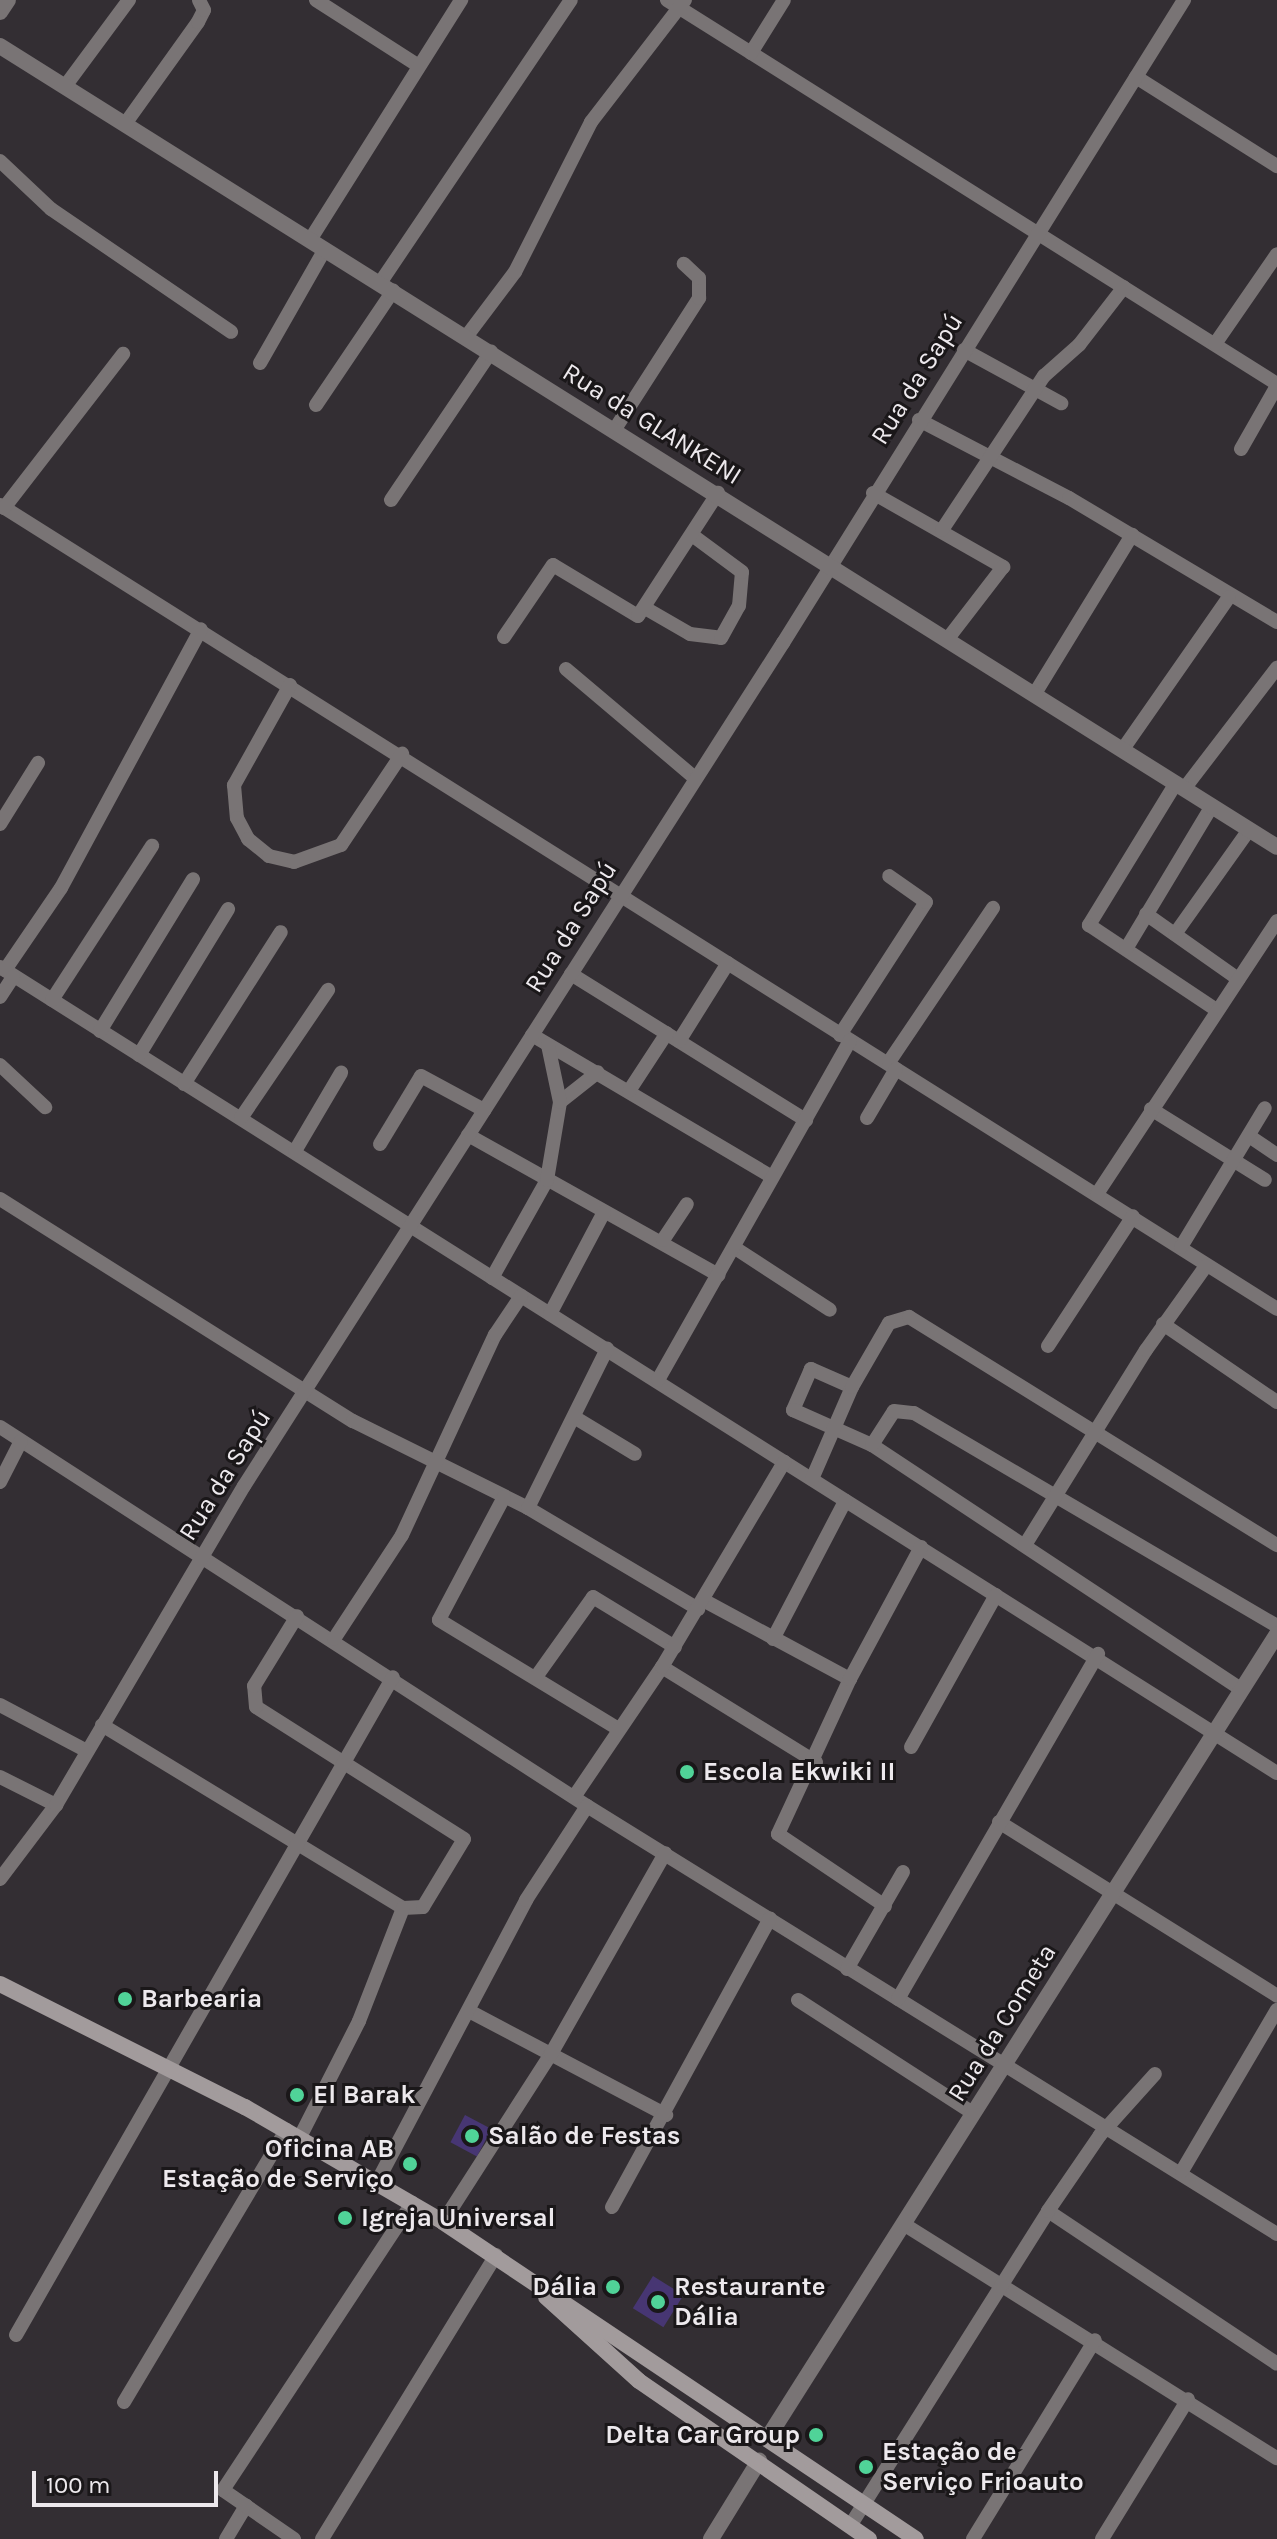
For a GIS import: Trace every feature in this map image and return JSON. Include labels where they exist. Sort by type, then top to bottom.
[{"type":"main road","points":[[0,1984],[167,2067],[293,2134],[412,2203],[496,2255],[531,2282],[916,2539]]},
{"type":"main road","points":[[531,2282],[582,2336],[656,2393],[869,2539]]},
{"type":"main road","points":[[656,2393],[670,2373]]},
{"type":"street","points":[[0,12],[8,0]]},
{"type":"street","points":[[66,85],[129,0]]},
{"type":"street","points":[[125,124],[198,22],[204,10],[199,0]]},
{"type":"street","points":[[316,0],[419,66]]},
{"type":"street","points":[[310,240],[461,0]]},
{"type":"street","points":[[316,405],[387,287],[571,0]]},
{"type":"street","points":[[751,53],[784,0]]},
{"type":"street","name":"Rua da Sapú","points":[[0,1879],[56,1805],[85,1750],[202,1556],[1184,0]]},
{"type":"street","points":[[466,337],[515,272],[591,122],[677,3],[751,53],[1277,385],[1241,449]]},
{"type":"street","name":"Rua da GLANKENI","points":[[0,46],[949,637],[1034,695],[1249,830],[1275,841]]},
{"type":"street","points":[[1136,77],[1277,166]]},
{"type":"street","points":[[0,161],[51,209],[231,332]]},
{"type":"street","points":[[260,363],[325,249]]},
{"type":"street","points":[[1215,344],[1277,254]]},
{"type":"street","points":[[615,429],[699,298],[699,278],[684,264]]},
{"type":"street","points":[[942,530],[994,459],[1035,389],[1124,287]]},
{"type":"street","points":[[964,350],[1061,403]]},
{"type":"street","points":[[391,500],[491,352]]},
{"type":"street","points":[[123,354],[2,506],[402,754],[845,1038],[1277,1309]]},
{"type":"street","points":[[919,420],[1132,535],[1229,597],[1277,622]]},
{"type":"street","points":[[504,637],[553,565],[634,615],[645,608],[718,493]]},
{"type":"street","points":[[873,493],[997,560],[1003,570],[949,637]]},
{"type":"street","points":[[645,608],[690,634],[721,638],[739,606],[742,572],[692,535]]},
{"type":"street","points":[[1034,695],[1132,535]]},
{"type":"street","points":[[1123,749],[1229,597]]},
{"type":"street","points":[[0,997],[6,971],[61,888],[201,629]]},
{"type":"street","points":[[1215,1009],[1089,921],[1180,786],[1277,668]]},
{"type":"street","points":[[566,669],[694,777]]},
{"type":"street","points":[[290,685],[234,785],[237,818],[248,839],[269,856],[294,862],[341,845],[402,754]]},
{"type":"street","points":[[0,824],[38,763]]},
{"type":"street","points":[[1126,949],[1212,806]]},
{"type":"street","points":[[1175,934],[1249,830]]},
{"type":"street","points":[[52,1000],[152,846]]},
{"type":"street","points":[[658,1380],[806,1120],[845,1038],[926,902],[889,876]]},
{"type":"street","points":[[100,1031],[193,879]]},
{"type":"street","points":[[867,1118],[893,1066],[993,908]]},
{"type":"street","points":[[139,1055],[228,909]]},
{"type":"street","points":[[1146,914],[1238,979]]},
{"type":"street","points":[[1097,1194],[1215,1009],[1277,921]]},
{"type":"street","points":[[184,1084],[281,932]]},
{"type":"street","points":[[629,1091],[728,963]]},
{"type":"street","points":[[6,971],[658,1380],[845,1501],[1098,1654],[1277,1773]]},
{"type":"street","points":[[571,974],[806,1120]]},
{"type":"street","points":[[241,1118],[328,990]]},
{"type":"street","points":[[532,1035],[772,1177]]},
{"type":"street","points":[[492,1278],[547,1180],[560,1102],[548,1045]]},
{"type":"street","points":[[0,1065],[45,1107]]},
{"type":"street","points":[[560,1102],[598,1072]]},
{"type":"street","points":[[295,1151],[341,1073]]},
{"type":"street","points":[[380,1144],[421,1076],[484,1110]]},
{"type":"street","points":[[1181,1247],[1265,1108]]},
{"type":"street","points":[[1151,1109],[1265,1180]]},
{"type":"street","points":[[468,1135],[604,1212],[663,1240],[719,1275]]},
{"type":"street","points":[[1249,1136],[1277,1155]]},
{"type":"street","points":[[0,1199],[307,1392],[436,1466],[528,1508],[701,1604],[850,1679]]},
{"type":"street","points":[[663,1240],[687,1204]]},
{"type":"street","points":[[550,1314],[604,1212]]},
{"type":"street","points":[[1048,1346],[1133,1216]]},
{"type":"street","points":[[735,1248],[830,1310]]},
{"type":"street","points":[[1025,1545],[1163,1324],[1206,1266]]},
{"type":"street","points":[[334,1639],[402,1535],[495,1335],[521,1296]]},
{"type":"street","points":[[812,1479],[852,1387],[889,1323],[909,1317],[1277,1545]]},
{"type":"street","points":[[1163,1324],[1277,1402]]},
{"type":"street","points":[[528,1508],[607,1349]]},
{"type":"street","points":[[852,1387],[811,1369],[793,1406],[796,1413],[837,1426],[872,1445],[1241,1689]]},
{"type":"street","points":[[872,1445],[894,1411],[907,1409],[1277,1626]]},
{"type":"street","points":[[574,1417],[635,1454]]},
{"type":"street","points":[[0,1427],[393,1677],[587,1806],[847,1969],[1182,2171],[1277,2234]]},
{"type":"street","points":[[0,1480],[21,1441]]},
{"type":"street","points":[[574,1797],[675,1647],[784,1462]]},
{"type":"street","points":[[504,1497],[439,1620],[618,1729]]},
{"type":"street","points":[[773,1639],[845,1501]]},
{"type":"street","points":[[885,1906],[778,1834],[816,1762],[850,1679],[921,1547]]},
{"type":"street","points":[[911,1747],[996,1595]]},
{"type":"street","points":[[536,1677],[593,1597],[675,1647]]},
{"type":"street","points":[[102,1725],[403,1908],[423,1907],[464,1839],[346,1760],[270,1718],[252,1697],[297,1616]]},
{"type":"street","name":"Rua da Cometa","points":[[767,2439],[1277,1634]]},
{"type":"street","points":[[898,1999],[1098,1654]]},
{"type":"street","points":[[662,1667],[816,1762]]},
{"type":"street","points":[[16,2335],[393,1677]]},
{"type":"street","points":[[0,1705],[85,1750]]},
{"type":"street","points":[[0,1777],[56,1805]]},
{"type":"street","points":[[377,2182],[526,1900],[587,1806]]},
{"type":"street","points":[[999,1822],[1277,1996]]},
{"type":"street","points":[[443,2222],[551,2054],[665,1853]]},
{"type":"street","points":[[847,1969],[903,1872]]},
{"type":"street","points":[[124,2402],[293,2134],[359,2021],[403,1908]]},
{"type":"street","points":[[612,2207],[666,2115],[770,1918]]},
{"type":"street","points":[[798,2000],[973,2113]]},
{"type":"street","points":[[1182,2171],[1277,2010]]},
{"type":"street","points":[[469,2011],[666,2115]]},
{"type":"street","points":[[850,2526],[1048,2211],[1109,2126],[1155,2074]]},
{"type":"street","points":[[294,2539],[223,2490],[412,2203]]},
{"type":"street","points":[[1048,2211],[1277,2364]]},
{"type":"street","points":[[905,2225],[1275,2453]]},
{"type":"street","points":[[322,2539],[496,2255]]},
{"type":"street","points":[[973,2539],[1095,2340]]},
{"type":"street","points":[[1102,2539],[1188,2399]]},
{"type":"street","points":[[711,2539],[759,2461]]},
{"type":"street","points":[[226,2539],[246,2506]]},
{"type":"building","name":"Salão de Festas","points":[[465,2115],[491,2129],[477,2156],[450,2142]]},
{"type":"building","name":"Restaurante Dália","points":[[653,2276],[684,2295],[663,2327],[633,2308]]},
{"type":"place","name":"Escola Ekwiki II","points":[[687,1772]]},
{"type":"place","name":"Barbearia","points":[[125,1999]]},
{"type":"place","name":"El Barak","points":[[297,2095]]},
{"type":"place","name":"Salão de Festas","points":[[472,2136]]},
{"type":"place","name":"Oficina AB Estação de Serviço","points":[[410,2164]]},
{"type":"place","name":"Igreja Universal","points":[[345,2218]]},
{"type":"place","name":"Dália","points":[[613,2287]]},
{"type":"place","name":"Restaurante Dália","points":[[658,2302]]},
{"type":"place","name":"Delta Car Group","points":[[816,2435]]},
{"type":"place","name":"Estação de Serviço Frioauto","points":[[866,2467]]}]
